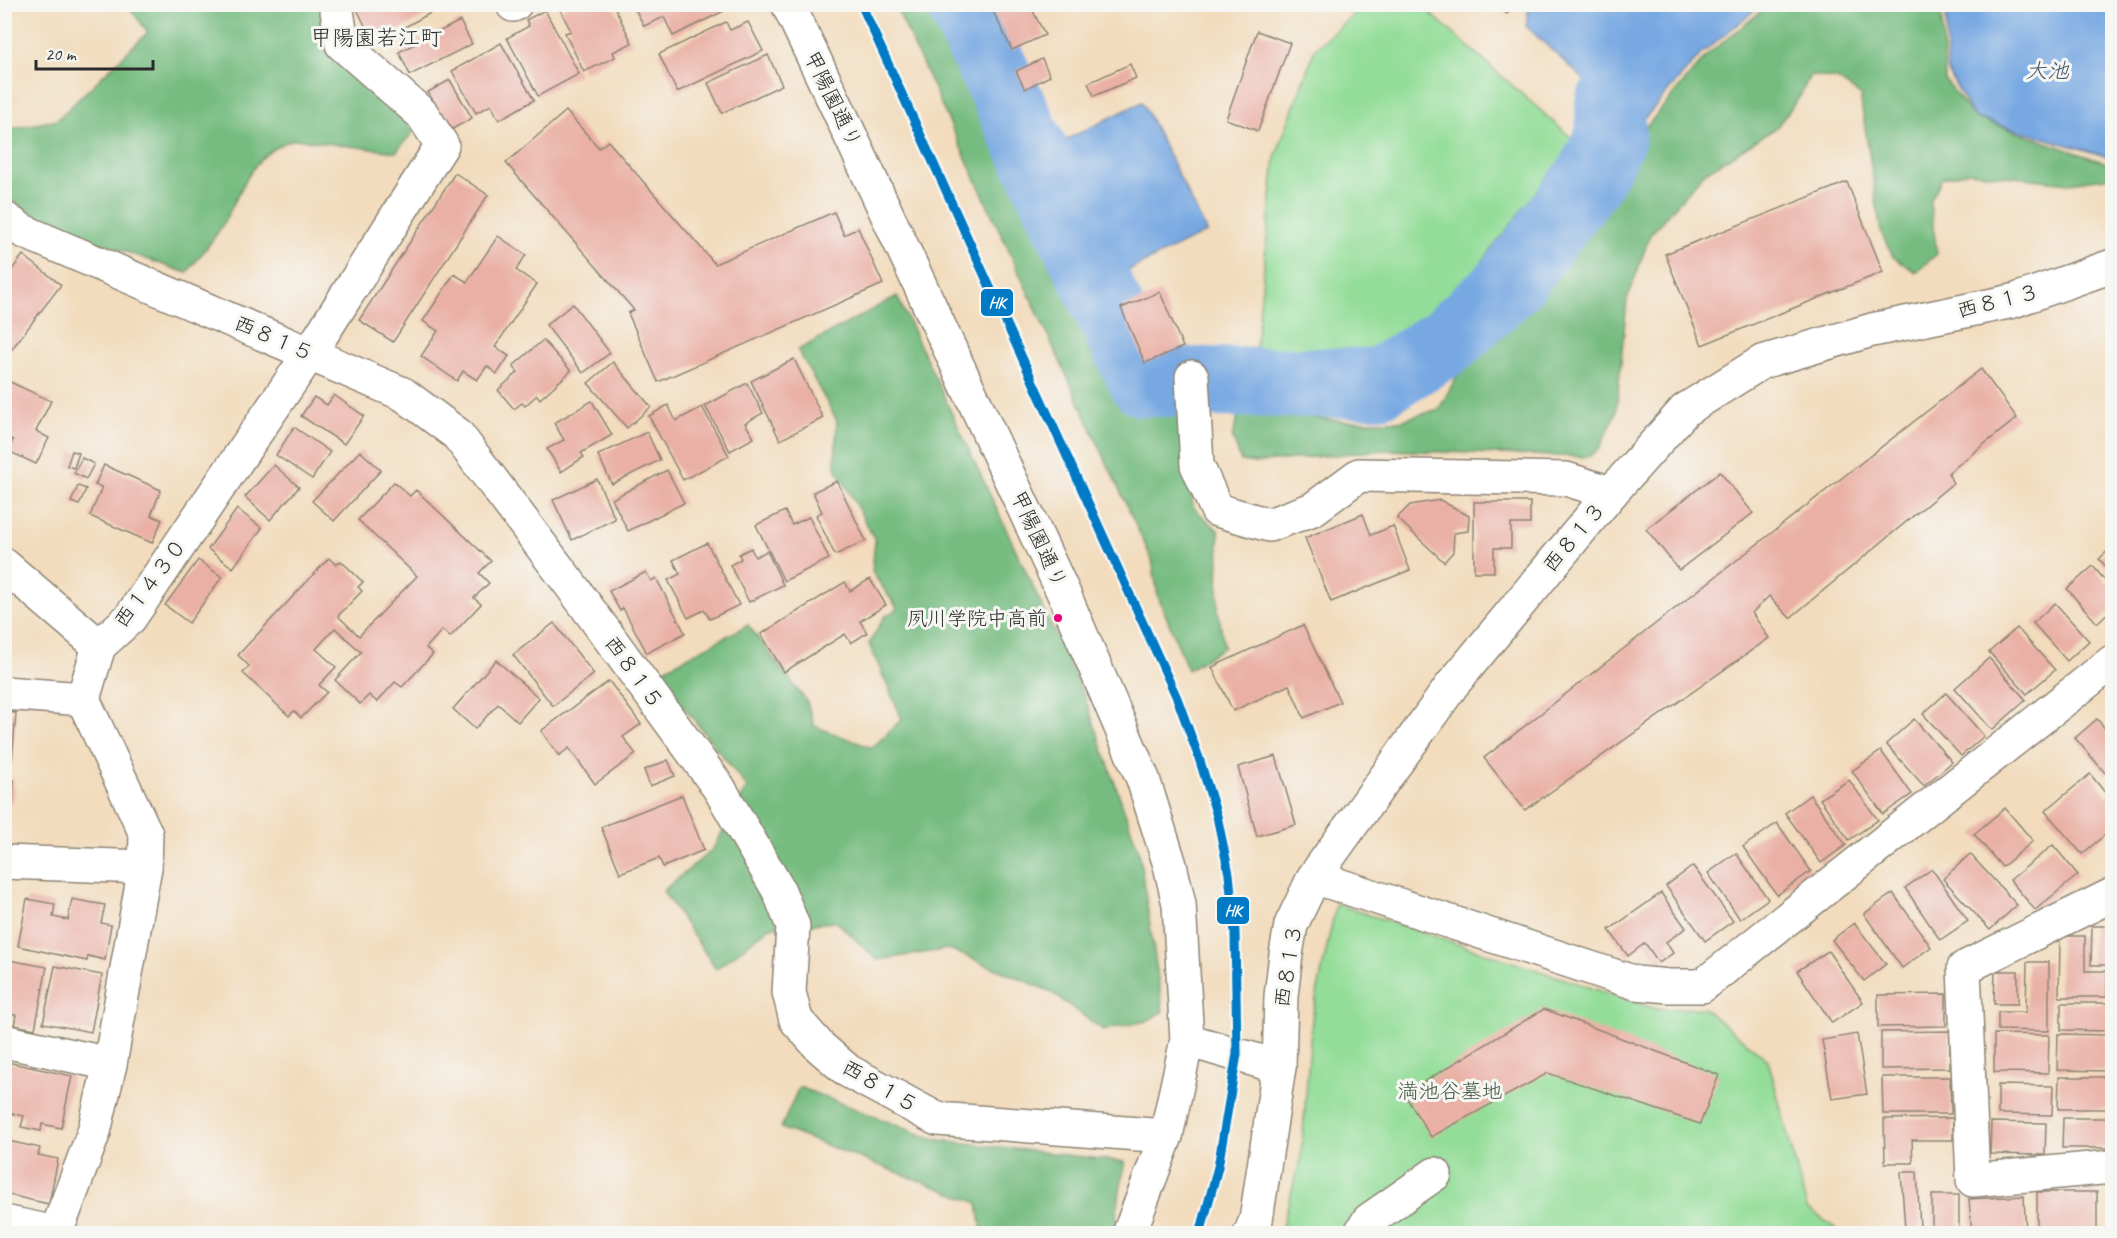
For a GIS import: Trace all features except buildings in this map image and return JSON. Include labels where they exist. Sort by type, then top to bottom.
[{"type":"street","name":"西１４３０","points":[[83,699],[99,646],[130,618],[310,353],[442,145],[422,114],[342,44],[336,4]]},
{"type":"street","name":"甲陽園通り","points":[[788,4],[1063,592],[1143,779],[1157,818],[1179,904],[1187,1040],[1166,1136],[1129,1233]]},
{"type":"street","name":"西８１５","points":[[4,218],[23,231],[403,394],[456,435],[573,588],[719,788],[780,891],[793,926],[789,992],[796,1020],[820,1047],[848,1071],[937,1119],[1166,1136]]},
{"type":"street","name":"西８１３","points":[[1250,1233],[1256,1220],[1279,1067],[1281,996],[1291,925],[1314,877],[1452,685],[1611,493],[1685,410],[1762,362],[1872,330],[2013,301],[2112,266]]},
{"type":"street","points":[[1191,377],[1197,465],[1217,510],[1269,525],[1313,509],[1359,475],[1566,479],[1611,493]]},
{"type":"street","points":[[4,565],[99,646]]},
{"type":"street","points":[[1314,877],[1636,983],[1702,986],[2112,662]]},
{"type":"street","points":[[4,693],[83,699],[146,834],[145,867],[110,1064],[94,1132],[56,1233],[4,1222]]},
{"type":"street","points":[[4,862],[145,867]]},
{"type":"street","points":[[2112,894],[1964,968],[1973,1180],[2112,1167]]},
{"type":"street","points":[[1187,1040],[1279,1067]]},
{"type":"street","points":[[4,1041],[110,1064]]},
{"type":"street","points":[[1360,1233],[1369,1220],[1435,1174]]},
{"type":"green space","points":[[324,4],[332,48],[414,131],[396,152],[295,139],[279,146],[266,154],[247,177],[218,232],[187,273],[40,222],[5,195],[4,130],[57,120],[148,32],[127,5]]},
{"type":"green space","points":[[1365,4],[1421,5],[1575,141],[1431,328],[1392,349],[1255,356],[1275,158],[1315,49]]},
{"type":"green space","points":[[895,5],[975,5],[1145,372],[1176,369],[1193,507],[1219,531],[1218,609],[1224,647],[1188,670],[1158,596],[1152,560]]},
{"type":"green space","points":[[1769,5],[1941,5],[1945,80],[1974,117],[2112,165],[2112,177],[2069,183],[1969,172],[1942,178],[1930,202],[1937,254],[1916,272],[1893,257],[1881,232],[1860,95],[1837,79],[1810,75],[1800,96],[1776,128],[1704,173],[1650,235],[1627,300],[1616,413],[1599,449],[1588,457],[1383,450],[1255,463],[1241,461],[1232,436],[1241,409],[1344,421],[1399,421],[1439,409],[1497,302],[1708,54]]},
{"type":"green space","points":[[897,296],[1085,698],[1139,852],[1163,1011],[1147,1021],[1103,1030],[1049,991],[949,949],[877,960],[837,922],[770,927],[716,969],[663,891],[713,849],[747,787],[657,673],[748,625],[807,702],[814,726],[872,748],[902,719],[869,644],[884,617],[898,609],[872,572],[875,540],[835,466],[837,421],[798,350]]},
{"type":"green space","name":"満池谷墓地","points":[[1336,904],[1656,1009],[1703,1008],[1768,1060],[1807,1208],[1842,1233],[1280,1234],[1301,1157],[1312,1018]]},
{"type":"green space","points":[[799,1087],[932,1139],[1125,1162],[1116,1215],[1121,1233],[982,1233],[978,1203],[781,1128]]},
{"type":"water","points":[[1529,4],[1761,5],[1701,54],[1636,128],[1526,26]]},
{"type":"water","name":"大池","points":[[1946,5],[2112,5],[2112,158],[1974,117],[1947,70]]},
{"type":"water","points":[[1142,102],[1207,232],[1123,273],[1059,143]]},
{"type":"waterway","points":[[962,4],[1144,382],[1379,383],[1447,341],[1510,283],[1588,180],[1611,136],[1610,104]]},
{"type":"transit line","name":"HK","points":[[861,4],[1177,698],[1217,816],[1229,874],[1235,932],[1237,1054],[1218,1167],[1200,1234]]},
{"type":"place","name":"夙川学院中高前","points":[[1058,618]]},
{"type":"district","name":"甲陽園若江町","points":[[376,37]]}]
